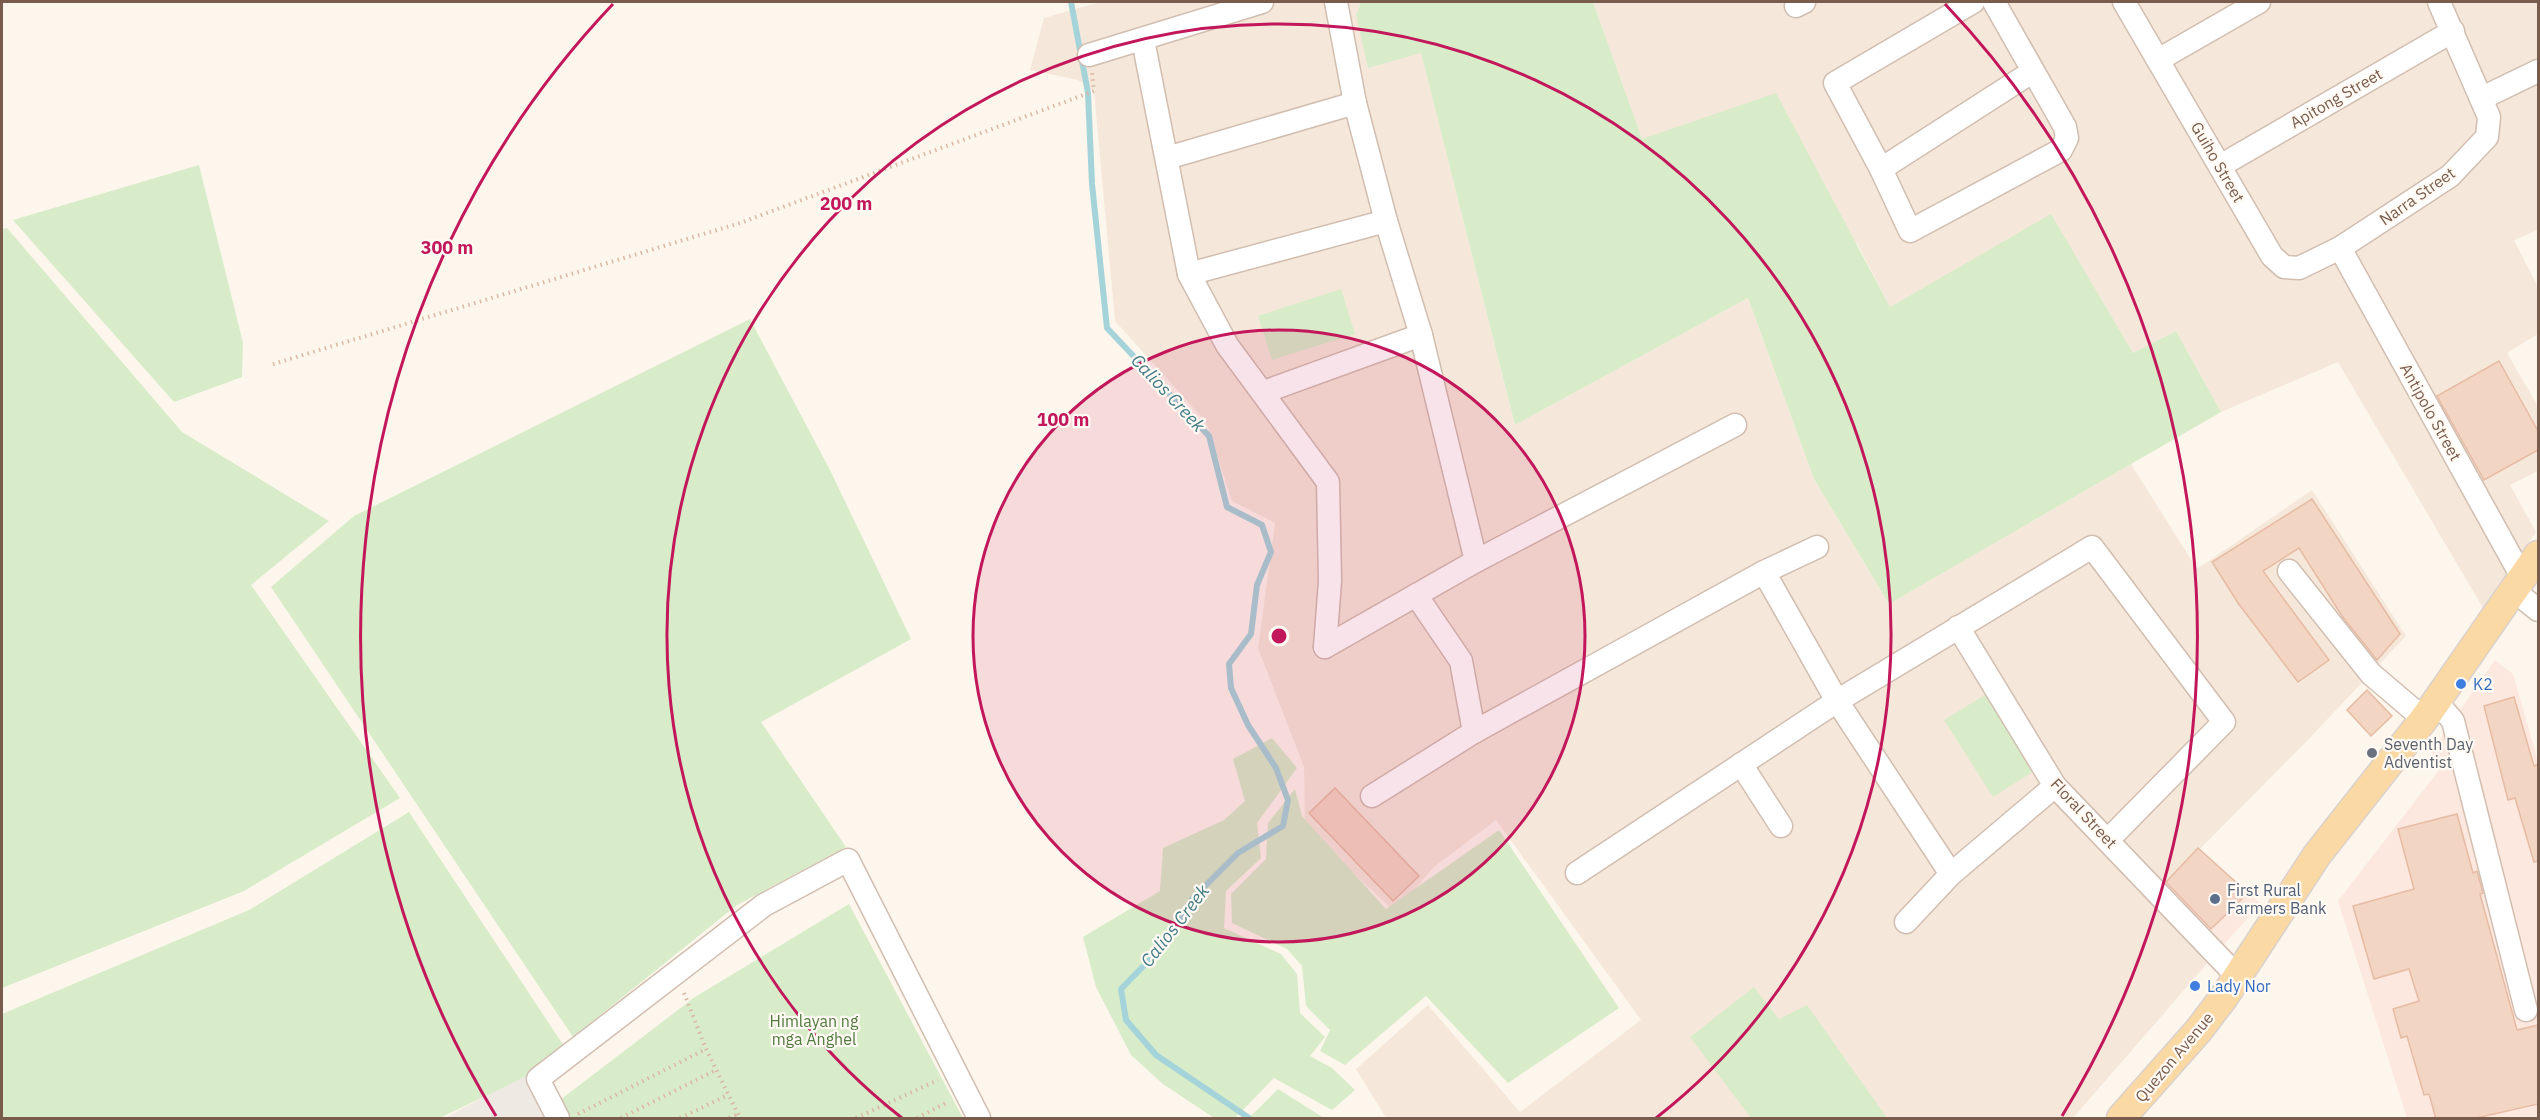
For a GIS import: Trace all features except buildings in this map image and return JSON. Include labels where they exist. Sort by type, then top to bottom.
[{"type":"main road","name":"Quezon Avenue","points":[[2121,1119],[2198,1031],[2238,977],[2317,855],[2430,710],[2524,574]]},
{"type":"street","points":[[1089,55],[1262,2]]},
{"type":"street","points":[[1336,2],[1355,103],[1386,221],[1421,335],[1476,561]]},
{"type":"street","points":[[1973,2],[1835,83],[1881,169],[1910,231],[2061,150],[2067,138],[2065,127],[1994,2]]},
{"type":"street","name":"Guiho Street","points":[[2124,2],[2272,256],[2284,267],[2299,268],[2340,248]]},
{"type":"street","points":[[2158,60],[2259,2]]},
{"type":"street","name":"Narra Street","points":[[2340,248],[2450,176],[2487,138],[2488,117],[2482,98],[2439,2]]},
{"type":"street","name":"Apitong Street","points":[[2220,166],[2452,31]]},
{"type":"street","points":[[1143,40],[1189,274],[1227,345],[1264,392],[1328,482],[1329,580],[1324,647],[1476,561],[1735,425]]},
{"type":"street","points":[[2482,98],[2538,71]]},
{"type":"street","points":[[1881,169],[2032,72]]},
{"type":"street","points":[[1167,159],[1355,103]]},
{"type":"street","points":[[1189,274],[1386,221]]},
{"type":"street","name":"Antipolo Street","points":[[2340,248],[2524,574]]},
{"type":"street","points":[[1264,392],[1421,335]]},
{"type":"street","points":[[1372,795],[1474,732],[1764,572],[1817,547]]},
{"type":"street","points":[[1577,873],[1837,701],[2092,547],[2224,722],[2108,840]]},
{"type":"street","points":[[2289,571],[2371,674],[2430,710],[2453,721],[2526,1010]]},
{"type":"street","points":[[1764,572],[1837,701],[1951,874]]},
{"type":"street","points":[[2524,574],[2538,610]]},
{"type":"street","points":[[1416,595],[1461,661],[1474,732]]},
{"type":"street","name":"Floral Street","points":[[1958,627],[2055,786],[2238,977]]},
{"type":"street","points":[[1741,764],[1781,826]]},
{"type":"street","points":[[1906,922],[1951,874],[2055,786]]},
{"type":"street","points":[[558,1119],[538,1080],[764,905],[848,860],[979,1119]]},
{"type":"path","points":[[273,364],[740,223],[1095,91],[1089,55]]},
{"type":"path","points":[[676,973],[706,1049],[739,1116],[729,1119]]},
{"type":"path","points":[[568,1119],[706,1049]]},
{"type":"path","points":[[621,1119],[716,1070]]},
{"type":"path","points":[[856,1119],[955,1072]]},
{"type":"path","points":[[917,1119],[965,1093]]},
{"type":"path","points":[[680,1119],[728,1095]]},
{"type":"shaded area","points":[[1100,2],[1361,2],[1356,15],[1421,53],[1515,425],[1748,298],[1814,479],[1889,604],[2131,464],[2197,569],[2312,490],[2406,636],[2305,743],[2163,886],[2225,943],[2073,1118],[1386,1118],[1356,1069],[1428,1005],[1520,1112],[1641,1020],[1496,820],[1434,867],[1395,912],[1305,828],[1304,767],[1258,648],[1275,523],[1232,501],[1206,422],[1115,321],[1094,91],[1078,80],[1030,70],[1044,18]]},
{"type":"shaded area","points":[[1593,2],[2538,2],[2538,230],[2514,240],[2538,287],[2538,334],[2507,353],[2538,406],[2538,471],[2510,485],[2536,532],[2483,608],[2338,362],[2221,412],[2176,331],[2133,353],[2051,215],[1890,307],[1857,243],[1642,140]]},
{"type":"shaded area","points":[[2495,660],[2513,674],[2538,761],[2538,1118],[2407,1118],[2338,901],[2443,765],[2431,752]]},
{"type":"shaded area","name":"First Rural Farmers Bank","points":[[2198,848],[2261,904],[2225,943],[2163,886]]},
{"type":"shaded area","points":[[531,1071],[558,1118],[445,1118]]},
{"type":"green space","points":[[1361,2],[1593,2],[1642,139],[1776,93],[1890,307],[2051,214],[2133,353],[2176,331],[2221,412],[1889,604],[1814,479],[1748,298],[1515,425],[1421,53],[1368,68],[1356,15]]},
{"type":"green space","points":[[199,165],[243,343],[242,377],[174,402],[13,220]]},
{"type":"green space","points":[[7,228],[182,432],[329,521],[251,585],[400,798],[244,891],[2,988],[2,229]]},
{"type":"green space","points":[[1341,289],[1355,334],[1272,360],[1258,316]]},
{"type":"green space","points":[[750,319],[830,470],[911,639],[761,722],[846,847],[737,905],[573,1037],[271,587],[354,516]]},
{"type":"green space","points":[[1988,693],[2037,769],[1993,797],[1944,720]]},
{"type":"green space","points":[[1272,738],[1297,768],[1257,823],[1261,858],[1226,891],[1224,928],[1281,954],[1297,974],[1300,1013],[1325,1037],[1310,1056],[1332,1068],[1355,1090],[1332,1110],[1274,1078],[1235,1118],[1214,1118],[1163,1084],[1131,1055],[1096,987],[1083,937],[1160,891],[1163,848],[1224,820],[1245,801],[1233,759]]},
{"type":"green space","points":[[1295,789],[1302,816],[1386,909],[1499,830],[1619,1008],[1508,1083],[1426,996],[1345,1065],[1320,1051],[1330,1030],[1306,1006],[1302,966],[1287,949],[1232,923],[1231,894],[1266,859],[1268,823]]},
{"type":"green space","points":[[409,812],[570,1055],[440,1118],[2,1118],[2,1014],[249,910]]},
{"type":"green space","name":"Himlayan ng mga Anghel","points":[[849,904],[963,1118],[565,1118],[556,1103],[695,997]]},
{"type":"green space","points":[[1754,987],[1779,1019],[1807,1005],[1887,1118],[1751,1118],[1690,1037]]},
{"type":"green space","points":[[1278,1089],[1324,1118],[1249,1118]]},
{"type":"waterway","name":"Calios Creek","points":[[1071,2],[1088,93],[1092,184],[1107,328],[1209,436],[1227,507],[1262,525],[1271,552],[1257,585],[1251,634],[1229,664],[1231,688],[1248,725],[1276,768],[1288,800],[1283,826],[1238,853],[1193,898],[1162,947],[1121,989],[1126,1020],[1156,1055],[1249,1118]]},
{"type":"place","name":"K2","points":[[2461,684]]},
{"type":"place","name":"Seventh Day Adventist","points":[[2372,753]]},
{"type":"place","name":"First Rural Farmers Bank","points":[[2215,899]]},
{"type":"place","name":"Lady Nor","points":[[2195,986]]}]
